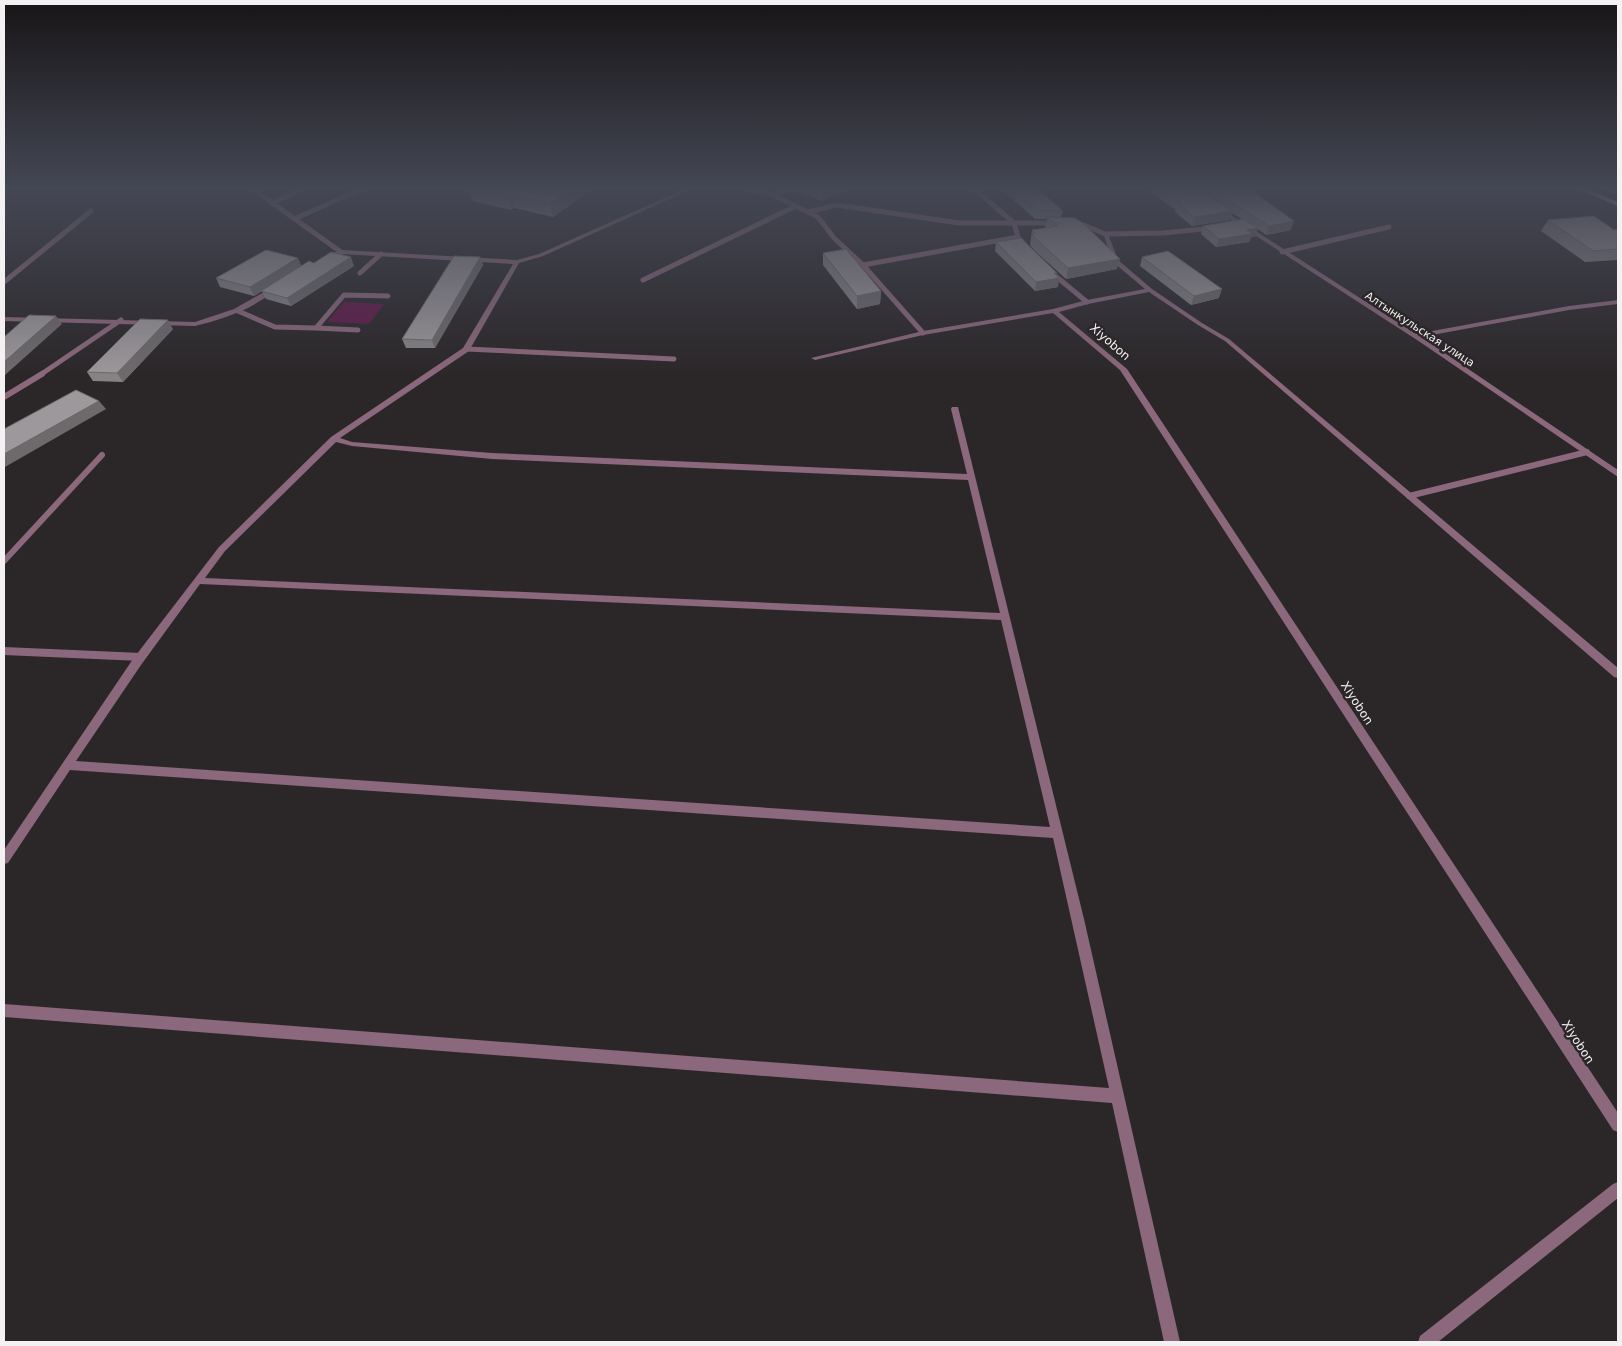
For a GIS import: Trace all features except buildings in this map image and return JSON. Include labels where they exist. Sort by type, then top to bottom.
[{"type":"street","points":[[316,262],[340,252],[517,262],[551,250]]},
{"type":"street","points":[[1111,250],[1115,260],[1150,290],[1227,340],[1618,674]]},
{"type":"street","name":"Алтынкульская улица","points":[[1279,250],[1414,336],[1618,474]]},
{"type":"street","points":[[4,859],[141,657],[222,549],[334,439],[466,349],[517,262]]},
{"type":"street","points":[[4,319],[121,320],[195,324],[221,318],[238,311],[279,285]]},
{"type":"street","points":[[815,358],[923,333],[1054,311],[1087,302],[1150,290]]},
{"type":"street","points":[[1414,336],[1569,308],[1618,302]]},
{"type":"street","name":"Xiyobon","points":[[1054,311],[1124,369],[1618,1125]]},
{"type":"street","points":[[955,409],[1057,833],[1172,1342]]},
{"type":"street","points":[[334,439],[352,444],[492,456],[971,477]]},
{"type":"street","points":[[198,581],[1005,617]]},
{"type":"street","points":[[68,765],[1057,833]]},
{"type":"street","points":[[4,1011],[1117,1096]]},
{"type":"street","points":[[1426,1342],[1618,1189]]},
{"type":"lane","points":[[4,282],[43,250]]},
{"type":"lane","points":[[643,280],[705,250]]},
{"type":"lane","points":[[847,250],[863,265],[923,333]]},
{"type":"lane","points":[[863,265],[947,250]]},
{"type":"lane","points":[[1282,252],[1291,250]]},
{"type":"lane","points":[[360,273],[381,254]]},
{"type":"lane","points":[[1045,266],[1073,292],[1087,302]]},
{"type":"lane","points":[[316,328],[344,295],[388,296]]},
{"type":"lane","points":[[238,311],[275,327],[358,330]]},
{"type":"lane","points":[[4,397],[23,387],[121,320]]},
{"type":"lane","points":[[466,349],[674,359]]},
{"type":"lane","points":[[1410,496],[1587,452]]},
{"type":"lane","points":[[4,561],[102,455]]},
{"type":"lane","points":[[4,652],[141,657]]},
{"type":"shaded area","points":[[344,302],[384,304],[369,324],[327,322]]}]
